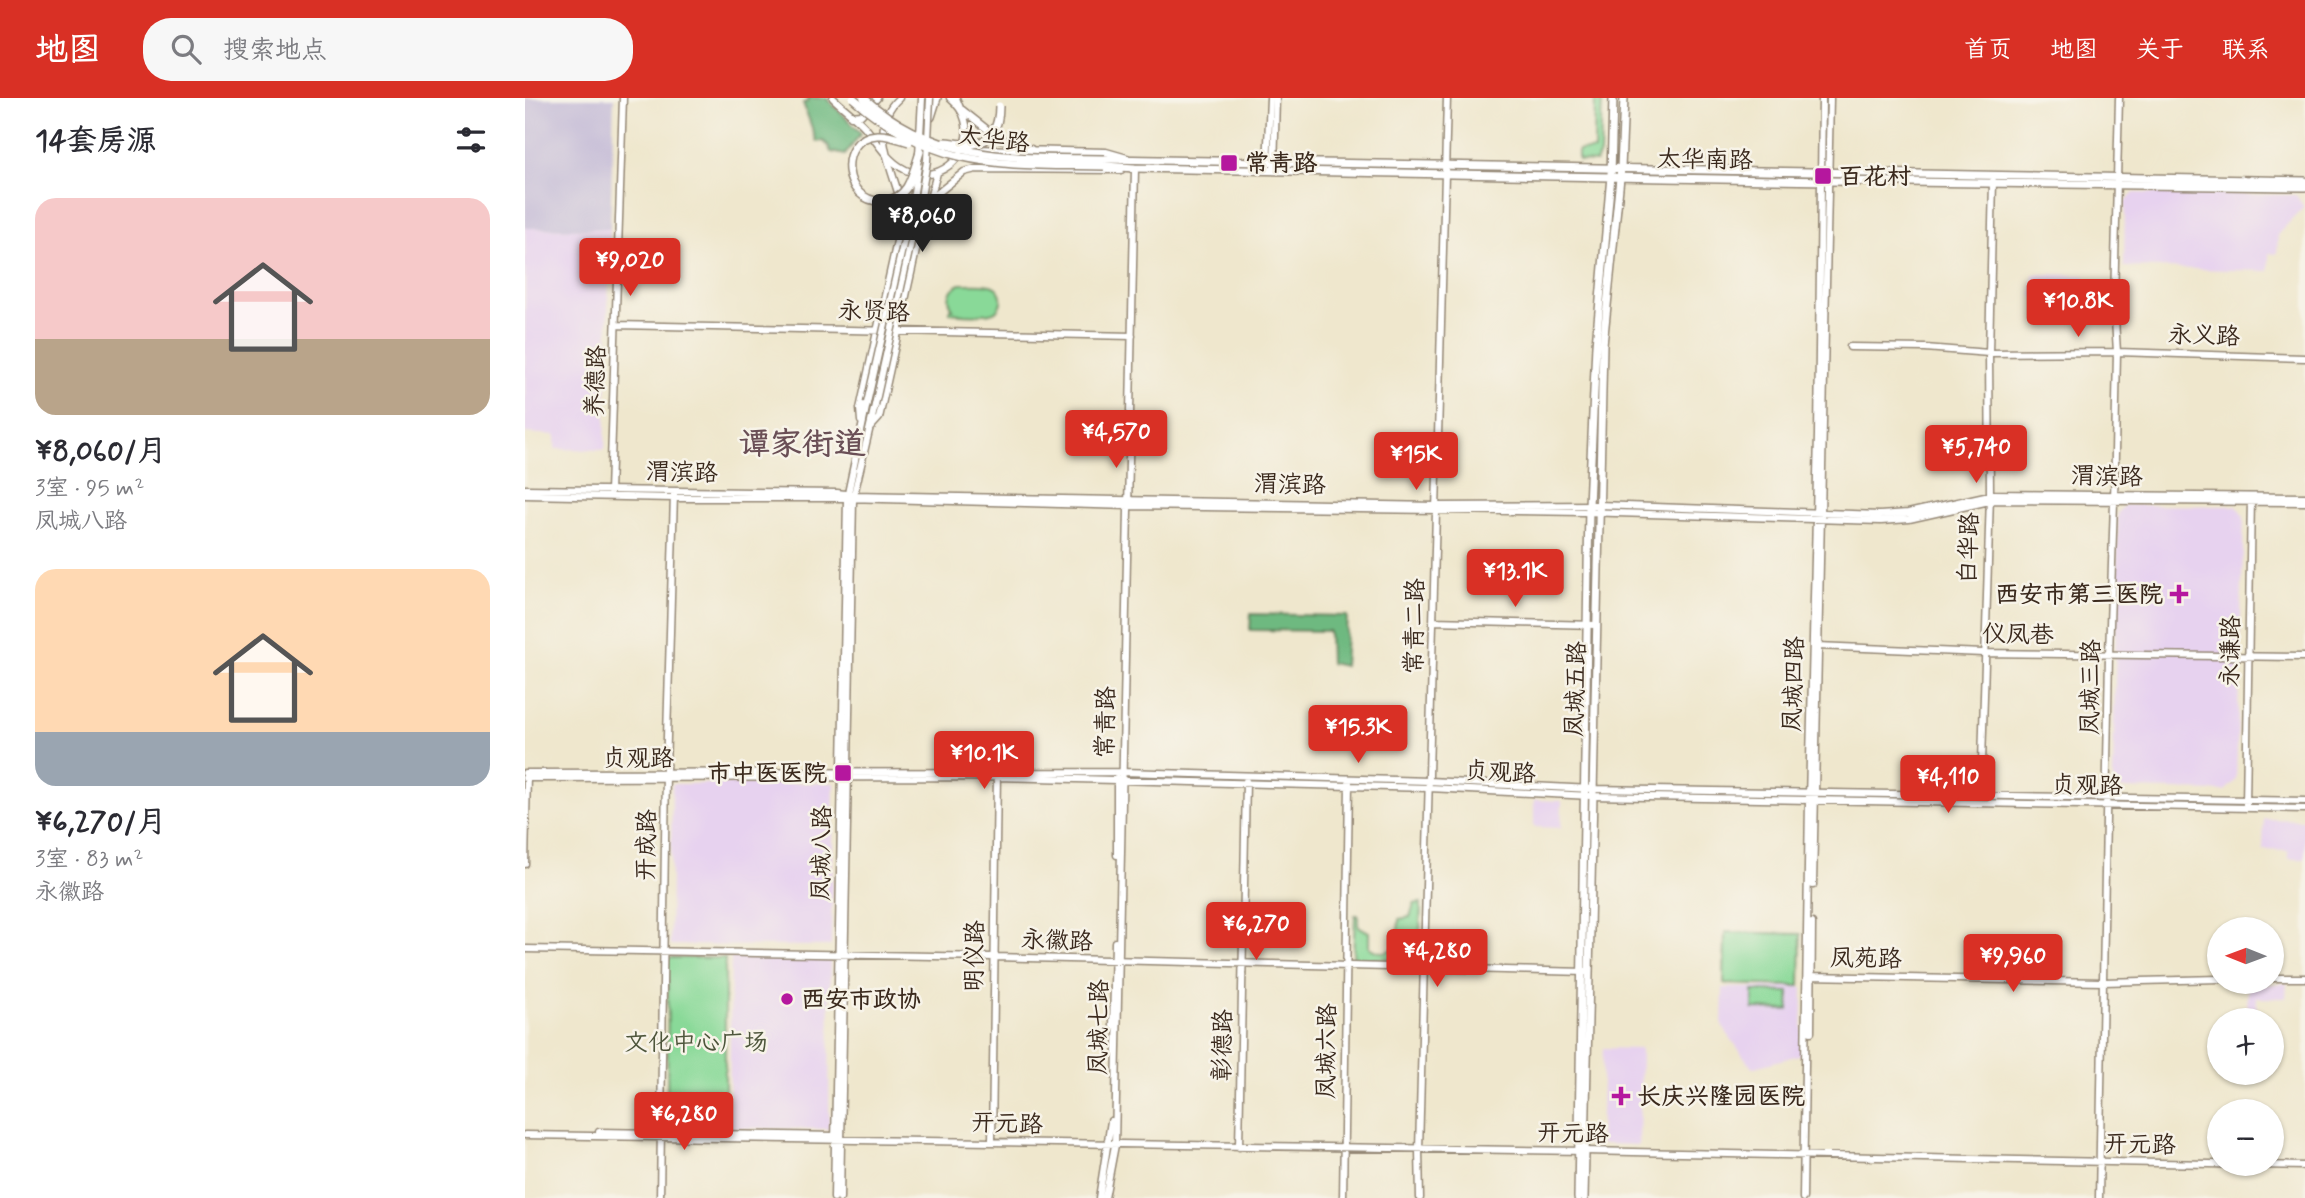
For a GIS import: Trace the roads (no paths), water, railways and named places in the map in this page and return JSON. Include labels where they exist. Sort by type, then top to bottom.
[{"type":"main road","name":"太华路","points":[[853,98],[876,118],[902,135],[974,161],[999,164],[1104,162]]},
{"type":"main road","points":[[929,124],[937,98]]},
{"type":"main road","points":[[937,143],[973,145],[987,139],[997,128],[999,106],[996,98]]},
{"type":"main road","name":"凤城五路","points":[[1593,625],[1589,509],[1596,345],[1611,176],[1613,98]]},
{"type":"main road","name":"凤城五路","points":[[1578,1198],[1582,1152],[1588,792],[1603,345],[1621,172],[1624,98]]},
{"type":"main road","name":"太华路","points":[[869,100],[893,120],[937,143],[964,151],[993,156],[1104,162]]},
{"type":"main road","points":[[920,152],[905,190],[885,201],[874,201],[860,193],[848,173],[850,153],[862,140],[874,135],[889,135],[934,152],[946,153]]},
{"type":"main road","name":"太华南路","points":[[1104,162],[1271,166],[1611,167],[1621,172],[1825,181],[1993,179]]},
{"type":"main road","name":"太华南路","points":[[1271,166],[1445,174],[1611,176],[1621,172],[1824,172],[2305,187]]},
{"type":"main road","name":"太华南路","points":[[2116,181],[2305,181]]},
{"type":"main road","name":"凤城五路","points":[[1582,1152],[1584,1198]]},
{"type":"street","name":"养德路","points":[[610,494],[623,98]]},
{"type":"street","points":[[833,98],[865,126],[879,148],[898,166],[910,172],[924,174],[937,173],[949,167],[964,146],[967,133],[965,120],[956,98]]},
{"type":"street","name":"凤城八路","points":[[865,428],[860,409],[901,223],[900,198],[892,177],[882,130],[891,105],[899,98]]},
{"type":"street","name":"凤城八路","points":[[871,404],[912,205],[920,152],[922,98]]},
{"type":"street","name":"凤城八路","points":[[834,1198],[850,497],[921,197],[927,161],[930,98]]},
{"type":"street","points":[[950,98],[998,138],[1034,150],[1046,151]]},
{"type":"street","points":[[1271,98],[1271,166]]},
{"type":"street","points":[[1271,166],[1276,98]]},
{"type":"street","name":"常青二路","points":[[1420,1198],[1419,1150],[1447,98]]},
{"type":"street","points":[[1822,98],[1824,172]]},
{"type":"street","points":[[1824,172],[1830,98]]},
{"type":"street","name":"凤城三路","points":[[2099,1198],[2117,352],[2114,303],[2119,98]]},
{"type":"street","points":[[851,116],[861,115],[869,100]]},
{"type":"street","points":[[964,146],[978,149],[1106,152],[1135,164]]},
{"type":"street","points":[[928,201],[964,172],[976,169],[1094,170],[1135,164]]},
{"type":"street","name":"常青路","points":[[1120,776],[1129,503],[1135,164]]},
{"type":"street","name":"凤城四路","points":[[1805,1198],[1824,172]]},
{"type":"street","name":"凤城八路","points":[[865,428],[879,418],[917,246],[937,173]]},
{"type":"street","name":"白华路","points":[[1980,796],[1990,498],[1989,353],[1993,179]]},
{"type":"street","points":[[898,237],[907,236],[914,239],[917,246]]},
{"type":"street","name":"永贤路","points":[[616,325],[1132,336]]},
{"type":"street","name":"永义路","points":[[1850,347],[1925,348],[1989,353],[2117,352],[2305,358]]},
{"type":"street","name":"渭滨路","points":[[525,489],[610,494]]},
{"type":"street","name":"渭滨路","points":[[525,495],[850,497],[1436,509],[1598,509],[1818,515],[1881,521],[1909,519],[1990,498],[2305,500]]},
{"type":"street","name":"开成路","points":[[660,1198],[666,774],[674,495]]},
{"type":"street","name":"永谦路","points":[[2246,804],[2251,499]]},
{"type":"street","points":[[1433,621],[1593,625]]},
{"type":"street","name":"仪凤巷","points":[[1816,646],[1983,653],[2305,657]]},
{"type":"street","name":"明仪路","points":[[992,1142],[997,774]]},
{"type":"street","points":[[525,864],[526,775]]},
{"type":"street","name":"贞观路","points":[[526,775],[1120,776],[1588,792],[2246,804],[2305,808]]},
{"type":"street","name":"凤城七路","points":[[1105,1198],[1112,1145],[1120,776]]},
{"type":"street","name":"彰德路","points":[[1239,1147],[1246,780]]},
{"type":"street","name":"凤城六路","points":[[1343,1198],[1349,782]]},
{"type":"street","name":"贞观路","points":[[1812,796],[1980,796],[2107,801]]},
{"type":"street","name":"贞观路","points":[[2246,804],[2305,801]]},
{"type":"street","name":"永徽路","points":[[525,949],[993,957],[1586,972]]},
{"type":"street","name":"凤苑路","points":[[1809,976],[2103,982],[2207,979]]},
{"type":"street","points":[[2284,978],[2305,978]]},
{"type":"street","name":"开元路","points":[[525,1133],[2305,1166]]},
{"type":"street","name":"凤城八路","points":[[837,1138],[840,1198]]},
{"type":"street","name":"凤城七路","points":[[1099,1198],[1112,1145]]},
{"type":"place","name":"常青路","points":[[1229,163]]},
{"type":"place","name":"百花村","points":[[1823,176]]},
{"type":"place","name":"西安市第三医院","points":[[2179,594]]},
{"type":"place","name":"市中医医院","points":[[843,773]]},
{"type":"place","name":"西安市政协","points":[[787,999]]},
{"type":"place","name":"长庆兴隆园医院","points":[[1621,1096]]},
{"type":"district","name":"谭家街道","points":[[802,443]]},
{"type":"park label","name":"文化中心广场","points":[[696,1042]]}]
